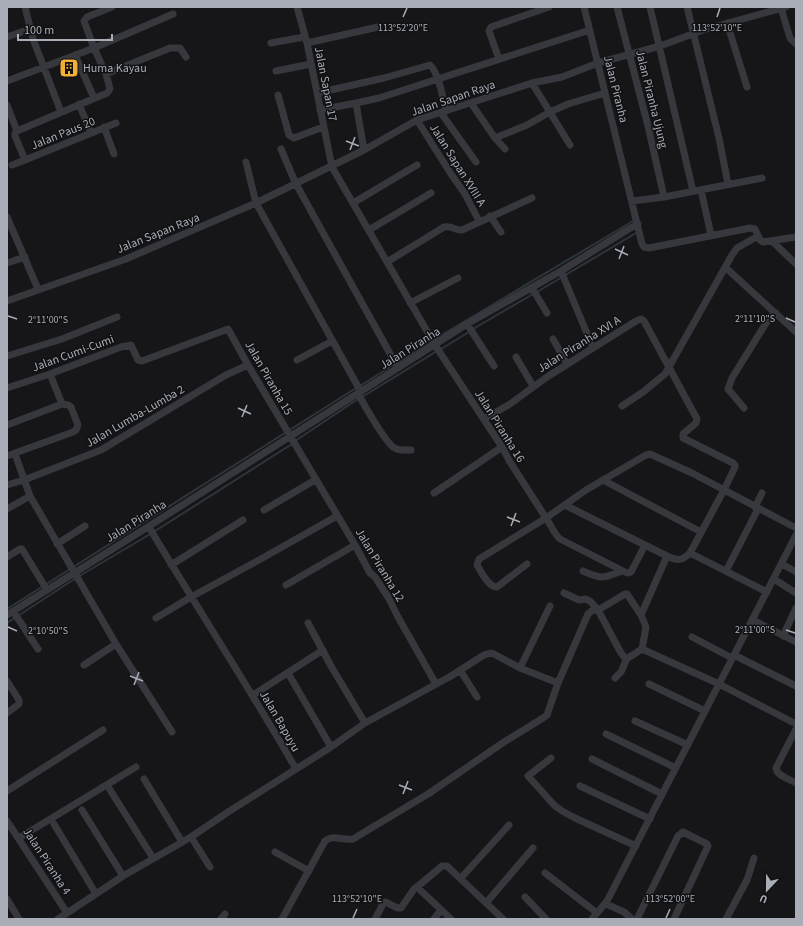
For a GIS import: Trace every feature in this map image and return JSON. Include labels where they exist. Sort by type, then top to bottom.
[{"type":"street","points":[[25,7],[30,29],[43,67],[61,112]]},
{"type":"street","points":[[112,7],[88,17],[84,21],[106,74],[170,48],[180,48],[186,58]]},
{"type":"street","name":"Jalan Sapan 17","points":[[297,7],[306,40],[332,167],[387,262]]},
{"type":"street","points":[[499,60],[489,31],[491,27],[549,7]]},
{"type":"street","name":"Jalan Piranha","points":[[10,613],[149,527],[467,324],[532,288],[638,224],[584,7]]},
{"type":"street","name":"Jalan Piranha Ujung","points":[[617,7],[648,126],[664,197]]},
{"type":"street","points":[[650,7],[697,190],[711,235]]},
{"type":"street","points":[[687,7],[719,138],[728,184]]},
{"type":"street","points":[[783,8],[790,38],[796,44]]},
{"type":"street","name":"Jalan Sapan Raya","points":[[7,301],[126,258],[256,203],[332,167],[418,120],[532,83],[562,77],[598,63],[660,46],[693,33],[783,8]]},
{"type":"street","points":[[7,81],[94,48],[173,14]]},
{"type":"street","points":[[727,23],[747,87]]},
{"type":"street","points":[[271,43],[306,40],[378,27]]},
{"type":"street","points":[[7,37],[30,29]]},
{"type":"street","points":[[320,110],[379,98],[590,30]]},
{"type":"street","points":[[76,55],[94,98]]},
{"type":"street","points":[[276,71],[311,64]]},
{"type":"street","points":[[317,93],[384,78],[430,65],[437,80],[443,112],[476,162]]},
{"type":"street","name":"Jalan Paus 20","points":[[106,74],[110,89],[107,93],[17,131],[15,136],[25,160],[116,123]]},
{"type":"street","points":[[532,83],[570,145]]},
{"type":"street","points":[[494,138],[527,126],[550,112],[568,104],[605,93]]},
{"type":"street","points":[[278,95],[291,138],[323,127]]},
{"type":"street","points":[[356,103],[364,150]]},
{"type":"street","points":[[471,103],[494,138],[505,149]]},
{"type":"street","points":[[79,104],[91,133]]},
{"type":"street","name":"Jalan Paus 20","points":[[7,105],[10,119],[17,131]]},
{"type":"street","name":"Jalan Sapan XVIII A","points":[[418,120],[465,194],[479,221]]},
{"type":"street","points":[[104,128],[114,154]]},
{"type":"street","points":[[281,149],[296,184],[398,368]]},
{"type":"street","points":[[12,165],[25,160]]},
{"type":"street","points":[[246,162],[256,203],[359,393],[385,438],[393,447],[400,450],[411,450]]},
{"type":"street","points":[[352,203],[417,165]]},
{"type":"street","points":[[632,201],[664,197],[762,178]]},
{"type":"street","points":[[368,230],[431,193]]},
{"type":"street","points":[[387,262],[444,227],[451,226],[460,230],[532,198]]},
{"type":"street","points":[[490,216],[501,232]]},
{"type":"street","points":[[7,217],[38,289]]},
{"type":"street","points":[[638,224],[642,244],[644,247],[648,248],[750,228],[755,229],[760,240],[763,242],[796,237]]},
{"type":"street","points":[[622,406],[665,374],[724,267],[738,248],[758,236]]},
{"type":"street","points":[[772,241],[796,264]]},
{"type":"street","points":[[7,263],[25,257]]},
{"type":"street","name":"Jalan Piranha 16","points":[[387,262],[434,345],[502,447],[510,462],[555,531],[556,535],[560,539],[622,571]]},
{"type":"street","points":[[724,267],[796,332]]},
{"type":"street","points":[[561,271],[593,348]]},
{"type":"street","points":[[410,303],[458,278]]},
{"type":"street","points":[[532,288],[547,314]]},
{"type":"street","points":[[744,408],[729,391],[728,386],[766,323],[770,317],[776,313]]},
{"type":"street","points":[[7,356],[62,339],[117,317]]},
{"type":"street","name":"Jalan Piranha XVI A","points":[[484,419],[510,404],[533,386],[567,364],[641,319],[644,321],[670,367]]},
{"type":"street","points":[[467,324],[494,366]]},
{"type":"street","name":"Jalan Piranha 15","points":[[228,329],[290,437]]},
{"type":"street","name":"Jalan Cumi-Cumi","points":[[7,388],[50,374],[121,347],[131,345],[138,360],[142,361],[228,329]]},
{"type":"street","points":[[553,339],[567,364]]},
{"type":"street","points":[[296,360],[332,341]]},
{"type":"street","points":[[516,357],[533,386]]},
{"type":"street","name":"Jalan Lumba-Lumba 2","points":[[7,485],[24,480],[101,450],[226,375],[248,366]]},
{"type":"street","points":[[566,505],[667,556],[679,560],[684,559],[690,553],[724,490],[735,465],[683,438],[683,434],[696,423],[697,419],[670,367]]},
{"type":"street","points":[[50,374],[62,404]]},
{"type":"street","points":[[7,425],[62,404],[71,407],[78,425],[76,430],[7,456]]},
{"type":"street","name":"Jalan Piranha 12","points":[[290,437],[355,545],[370,573],[375,577],[388,597],[436,684]]},
{"type":"street","points":[[434,493],[502,447]]},
{"type":"street","points":[[15,454],[30,496],[57,544],[116,644],[172,732]]},
{"type":"street","points":[[527,564],[497,587],[489,584],[477,565],[479,559],[546,518],[603,480],[650,454],[724,490],[796,528]]},
{"type":"street","points":[[264,510],[315,480]]},
{"type":"street","points":[[603,480],[701,532]]},
{"type":"street","points":[[726,571],[762,493]]},
{"type":"street","points":[[7,509],[30,496]]},
{"type":"street","points":[[156,618],[337,516]]},
{"type":"street","points":[[171,565],[243,520]]},
{"type":"street","points":[[57,544],[84,526]]},
{"type":"street","name":"Jalan Bapuyu","points":[[64,916],[123,876],[191,837],[296,769],[253,695],[171,565],[149,527]]},
{"type":"street","points":[[545,873],[594,916],[606,904],[796,535]]},
{"type":"street","points":[[286,585],[355,545]]},
{"type":"street","points":[[583,572],[601,578],[605,578],[622,571],[627,574],[631,572],[645,545]]},
{"type":"street","points":[[7,557],[22,549],[47,590]]},
{"type":"street","points":[[690,553],[767,592]]},
{"type":"street","points":[[641,615],[667,556]]},
{"type":"street","points":[[782,564],[796,572]]},
{"type":"street","points":[[774,579],[796,593]]},
{"type":"street","points":[[564,592],[579,600],[589,600],[598,610],[621,653],[625,658],[627,658]]},
{"type":"street","points":[[282,919],[325,841],[329,838],[335,837],[347,840],[353,839],[428,794],[504,742],[547,715],[558,683],[588,614],[593,610],[598,610],[626,594],[641,615],[646,630],[642,643],[642,649]]},
{"type":"street","points":[[520,668],[550,606]]},
{"type":"street","points":[[783,636],[796,608]]},
{"type":"street","points":[[10,613],[38,649]]},
{"type":"street","points":[[753,620],[796,642]]},
{"type":"street","points":[[308,623],[365,724]]},
{"type":"street","points":[[692,637],[796,686]]},
{"type":"street","points":[[84,665],[116,644]]},
{"type":"street","points":[[615,678],[620,672],[627,658],[642,649]]},
{"type":"street","points":[[642,649],[719,684],[796,724]]},
{"type":"street","points":[[253,695],[323,650]]},
{"type":"street","points":[[296,769],[365,724],[460,670],[484,654],[491,653],[520,668],[558,683]]},
{"type":"street","points":[[460,670],[477,697]]},
{"type":"street","points":[[288,673],[331,747]]},
{"type":"street","points":[[7,680],[19,704],[7,713]]},
{"type":"street","points":[[648,684],[706,711]]},
{"type":"street","points":[[635,721],[688,745]]},
{"type":"street","points":[[796,728],[776,768],[777,773],[796,783]]},
{"type":"street","points":[[7,792],[103,730]]},
{"type":"street","points":[[606,734],[676,768]]},
{"type":"street","points":[[551,758],[528,776],[554,805],[575,818],[636,846]]},
{"type":"street","points":[[592,759],[662,794]]},
{"type":"street","points":[[19,838],[136,767]]},
{"type":"street","points":[[144,779],[182,842]]},
{"type":"street","points":[[107,785],[153,858]]},
{"type":"street","points":[[580,786],[650,819]]},
{"type":"street","points":[[82,810],[123,876]]},
{"type":"street","name":"Jalan Piranha 4","points":[[7,821],[19,838],[64,916]]},
{"type":"street","points":[[54,824],[96,894]]},
{"type":"street","points":[[460,878],[509,825]]},
{"type":"street","points":[[637,919],[678,836],[683,832],[707,844],[708,846],[674,919]]},
{"type":"street","points":[[191,837],[210,867]]},
{"type":"street","points":[[486,903],[533,848]]},
{"type":"street","points":[[275,852],[309,871]]},
{"type":"street","points":[[726,919],[733,909],[747,880],[754,858]]},
{"type":"street","points":[[375,919],[385,902],[388,902],[396,908],[401,908],[414,889],[445,865],[503,919]]},
{"type":"street","points":[[417,887],[451,919]]},
{"type":"street","points":[[524,897],[546,919]]},
{"type":"street","points":[[7,899],[19,919]]},
{"type":"street","points":[[606,904],[624,912],[632,919]]},
{"type":"street","points":[[434,919],[441,910]]},
{"type":"waterway","points":[[435,339],[633,221]]},
{"type":"waterway","points":[[537,292],[636,233]]},
{"type":"waterway","points":[[473,329],[533,294]]},
{"type":"waterway","points":[[441,349],[469,332]]},
{"type":"waterway","points":[[397,363],[431,342]]},
{"type":"waterway","points":[[362,397],[437,351]]},
{"type":"waterway","points":[[360,386],[393,365]]},
{"type":"waterway","points":[[7,609],[356,388]]},
{"type":"waterway","points":[[295,441],[358,399]]},
{"type":"waterway","points":[[7,623],[76,578],[152,533],[292,444]]},
{"type":"place","name":"Huma Kayau","points":[[69,68]]}]
